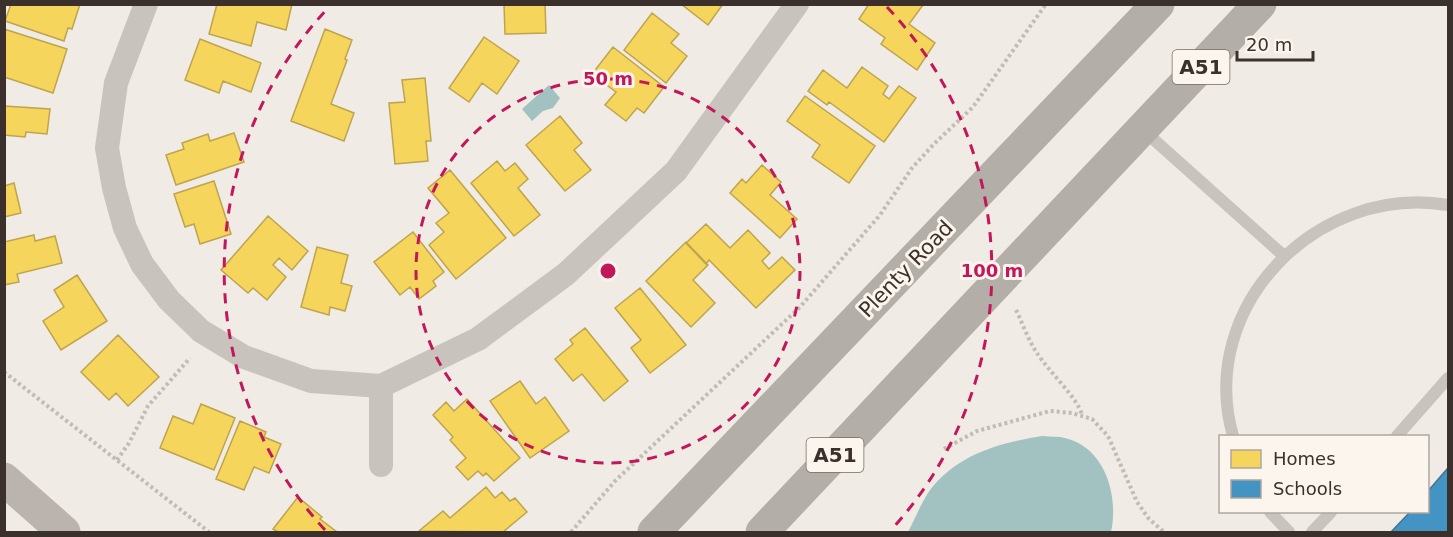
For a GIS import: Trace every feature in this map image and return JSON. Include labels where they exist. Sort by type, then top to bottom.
[{"type":"highway","name":"Plenty Road","points":[[654,532],[1158,4]]},
{"type":"highway","name":"A51","points":[[762,532],[1260,4]]},
{"type":"main road","points":[[4,479],[64,532]]},
{"type":"street","points":[[146,4],[116,83],[107,148],[114,188],[125,228],[142,264],[170,300],[201,331],[244,357],[311,381],[381,386],[478,339],[566,274],[676,171],[797,4]]},
{"type":"street","points":[[381,386],[381,465]]},
{"type":"lane","points":[[1142,129],[1284,256]]},
{"type":"lane","points":[[1233,435],[1229,421],[1227,385],[1230,355],[1249,304],[1284,256],[1306,238],[1332,222],[1361,211],[1392,203],[1430,202],[1449,205]]},
{"type":"lane","points":[[1398,435],[1449,378]]},
{"type":"lane","points":[[1271,513],[1289,532]]},
{"type":"lane","points":[[1312,532],[1330,513]]},
{"type":"path","points":[[571,532],[615,481],[800,307],[880,215],[912,168],[973,107],[1046,4]]},
{"type":"path","points":[[1016,310],[1036,352],[1080,407],[1082,416]]},
{"type":"path","points":[[117,460],[129,443],[148,406],[190,358]]},
{"type":"path","points":[[4,372],[209,532]]},
{"type":"path","points":[[945,449],[977,431],[1050,411],[1072,413],[1092,419],[1108,436],[1137,502],[1149,519],[1164,532]]},
{"type":"water","points":[[549,85],[560,98],[553,108],[543,111],[532,121],[522,109]]},
{"type":"water","points":[[1042,436],[1062,437],[1079,443],[1099,462],[1111,489],[1113,518],[1111,532],[908,532],[930,490],[953,467],[995,447]]},
{"type":"building: Homes","points":[[11,4],[80,4],[72,29],[68,28],[64,41],[5,21]]},
{"type":"building: Homes","points":[[217,4],[292,4],[286,30],[257,22],[251,46],[209,34]]},
{"type":"building: Homes","points":[[504,4],[545,4],[546,33],[505,34]]},
{"type":"building: Homes","points":[[681,4],[723,4],[708,25]]},
{"type":"building: Homes","points":[[869,4],[923,5],[909,24],[935,43],[917,70],[881,44],[885,38],[859,19]]},
{"type":"building: Homes","points":[[652,13],[679,34],[671,43],[687,56],[666,83],[624,50]]},
{"type":"building: Homes","points":[[4,29],[67,49],[53,93],[4,77]]},
{"type":"building: Homes","points":[[325,29],[352,40],[331,104],[354,113],[344,141],[291,121]]},
{"type":"building: Homes","points":[[484,37],[519,61],[497,94],[482,83],[469,102],[449,88]]},
{"type":"building: Homes","points":[[200,39],[261,63],[251,92],[223,81],[219,93],[185,80]]},
{"type":"building: Homes","points":[[613,47],[664,87],[644,113],[637,108],[626,121],[605,105],[616,92],[592,74]]},
{"type":"building: Homes","points":[[862,67],[888,86],[883,94],[889,99],[899,86],[916,98],[884,142],[829,102],[827,105],[808,91],[823,70],[847,88]]},
{"type":"building: Homes","points":[[425,78],[431,141],[426,141],[428,161],[395,164],[389,103],[405,102],[402,80]]},
{"type":"building: Homes","points":[[805,96],[875,146],[849,183],[812,157],[820,145],[787,121]]},
{"type":"building: Homes","points":[[4,106],[50,109],[47,134],[26,132],[25,137],[4,135]]},
{"type":"building: Homes","points":[[560,116],[582,143],[574,150],[591,170],[565,191],[526,145]]},
{"type":"building: Homes","points":[[234,133],[244,162],[176,185],[166,155],[184,149],[182,143],[208,134],[210,141]]},
{"type":"building: Homes","points":[[497,161],[505,171],[515,163],[528,179],[518,188],[540,215],[514,236],[471,183]]},
{"type":"building: Homes","points":[[762,165],[781,182],[770,195],[797,219],[780,238],[730,193],[742,179],[746,183]]},
{"type":"building: Homes","points":[[450,170],[506,238],[456,279],[429,245],[444,232],[436,223],[449,213],[428,188]]},
{"type":"building: Homes","points":[[214,181],[231,234],[200,244],[194,224],[185,227],[174,194]]},
{"type":"building: Homes","points":[[14,183],[21,213],[4,217],[4,186]]},
{"type":"building: Homes","points":[[268,216],[308,251],[292,270],[279,258],[273,265],[286,277],[267,300],[253,288],[248,293],[221,270]]},
{"type":"building: Homes","points":[[706,224],[730,248],[748,230],[770,253],[762,261],[769,269],[782,257],[795,270],[756,308],[709,260],[706,264],[686,243]]},
{"type":"building: Homes","points":[[413,232],[444,272],[433,281],[436,286],[419,299],[410,287],[400,295],[374,262]]},
{"type":"building: Homes","points":[[34,235],[35,241],[55,236],[62,263],[17,274],[19,282],[4,285],[4,242]]},
{"type":"building: Homes","points":[[686,242],[708,265],[693,280],[715,303],[691,327],[646,281]]},
{"type":"building: Homes","points":[[317,247],[348,255],[341,283],[352,286],[345,311],[330,307],[329,315],[301,307]]},
{"type":"building: Homes","points":[[77,275],[107,321],[61,350],[43,321],[64,307],[54,290]]},
{"type":"building: Homes","points":[[640,288],[686,345],[650,373],[631,348],[641,340],[615,308]]},
{"type":"building: Homes","points":[[585,328],[628,381],[604,401],[582,374],[573,381],[555,359],[573,344],[570,340]]},
{"type":"building: Homes","points":[[118,335],[159,377],[128,406],[116,393],[109,400],[81,372]]},
{"type":"building: Homes","points":[[520,381],[536,404],[545,397],[569,431],[530,458],[490,401]]},
{"type":"building: Homes","points":[[467,399],[520,458],[494,481],[486,473],[483,476],[478,471],[468,480],[456,467],[466,458],[450,440],[453,437],[433,415],[446,402],[454,411]]},
{"type":"building: Homes","points":[[201,404],[235,418],[214,470],[160,448],[173,416],[193,424]]},
{"type":"building: Homes","points":[[240,421],[266,432],[264,437],[281,444],[269,473],[254,467],[244,490],[216,479]]},
{"type":"building: Homes","points":[[486,487],[495,498],[502,492],[510,501],[515,498],[527,512],[503,532],[419,531],[443,511],[450,518]]},
{"type":"building: Homes","points":[[298,497],[337,532],[278,532],[273,529]]},
{"type":"building: Schools","points":[[1448,469],[1448,532],[1391,532],[1409,513],[1429,513],[1429,490]]}]
